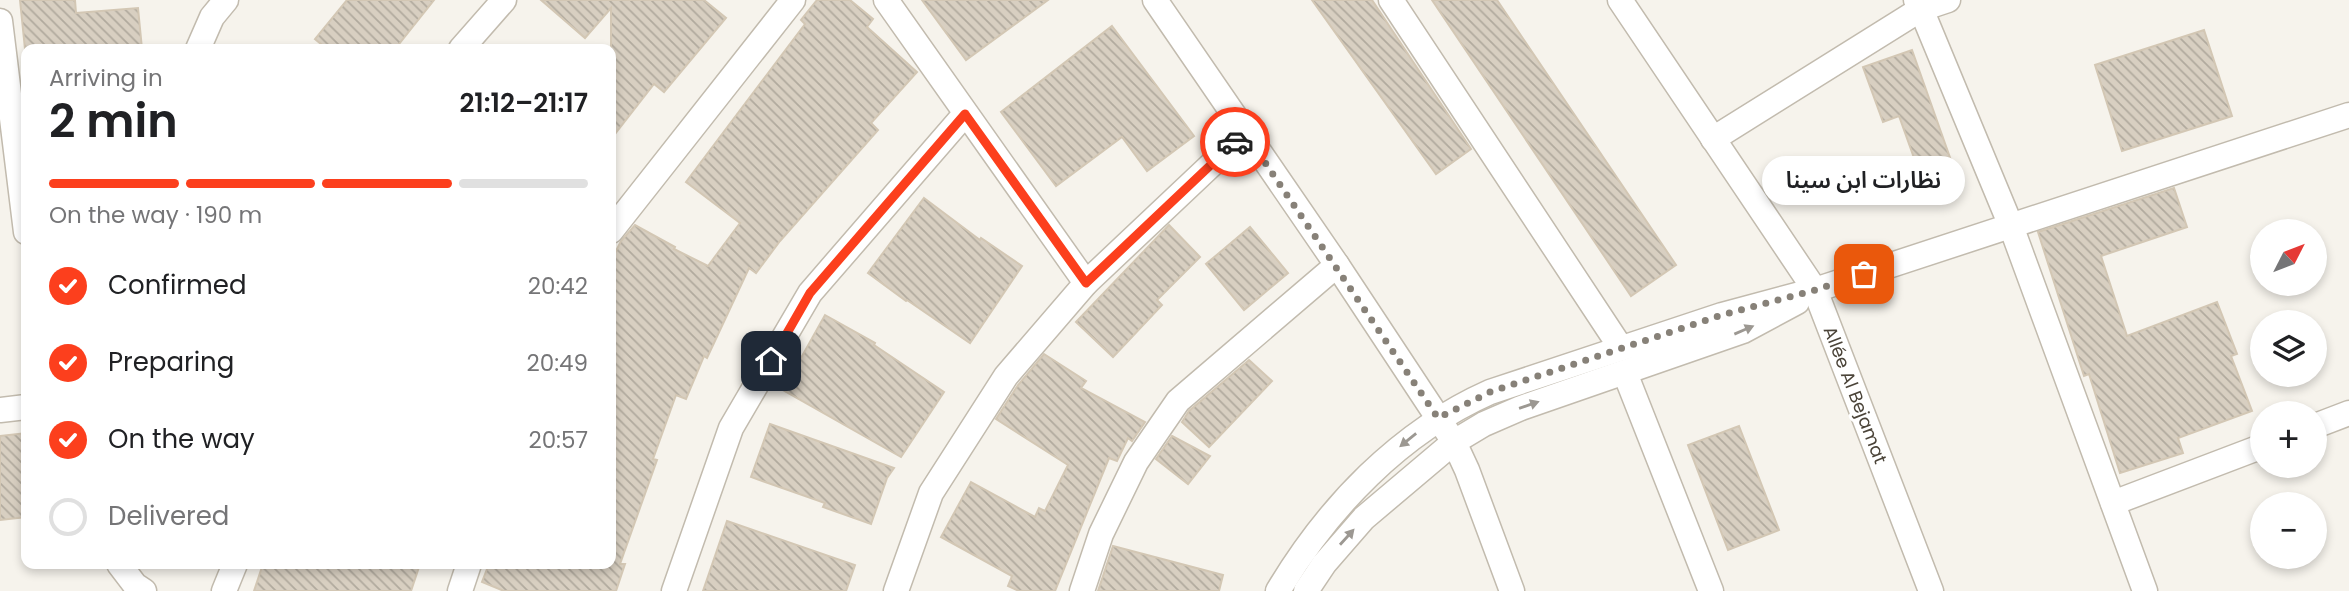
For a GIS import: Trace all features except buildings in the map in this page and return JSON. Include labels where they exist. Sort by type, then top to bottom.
[{"type":"street","points":[[465,44],[504,0]]},
{"type":"street","points":[[616,225],[793,0]]},
{"type":"street","points":[[886,0],[1086,283]]},
{"type":"street","points":[[1155,0],[1337,265],[1454,442],[1512,591]]},
{"type":"street","points":[[1391,0],[1621,348]]},
{"type":"street","name":"Allée Al Bejamat","points":[[1620,0],[1815,290],[1931,591]]},
{"type":"street","points":[[1713,139],[1918,4],[1948,0]]},
{"type":"street","points":[[1918,4],[2011,226],[2145,591]]},
{"type":"street","points":[[200,44],[214,6]]},
{"type":"street","points":[[0,21],[21,191]]},
{"type":"street","points":[[674,591],[731,428],[810,293],[965,114]]},
{"type":"street","points":[[1279,591],[1314,537],[1364,480],[1410,438],[1438,418],[1490,392],[1722,315],[1815,290],[2349,115]]},
{"type":"street","points":[[896,591],[931,493],[1006,376],[1086,283],[1245,133]]},
{"type":"street","points":[[1082,591],[1101,534],[1136,461],[1178,401],[1337,265]]},
{"type":"street","points":[[1306,591],[1324,564],[1364,518],[1454,442],[1484,424],[1521,408],[1743,331],[1815,290]]},
{"type":"street","points":[[1625,373],[1711,591]]},
{"type":"street","points":[[0,410],[21,408]]},
{"type":"street","points":[[2327,421],[2349,413]]},
{"type":"street","points":[[2113,503],[2250,451]]},
{"type":"street","points":[[123,569],[135,585],[144,591]]},
{"type":"street","points":[[224,591],[233,569]]},
{"type":"street","points":[[460,591],[467,569]]},
{"type":"way so far","points":[[1235,142],[1245,133],[1337,265],[1438,418],[1490,392],[1722,315],[1864,274]]},
{"type":"place","name":"نظارات ابن سينا","points":[[1864,274]]},
{"type":"route","points":[[771,361],[810,293],[965,114],[1086,283],[1235,142]]}]
